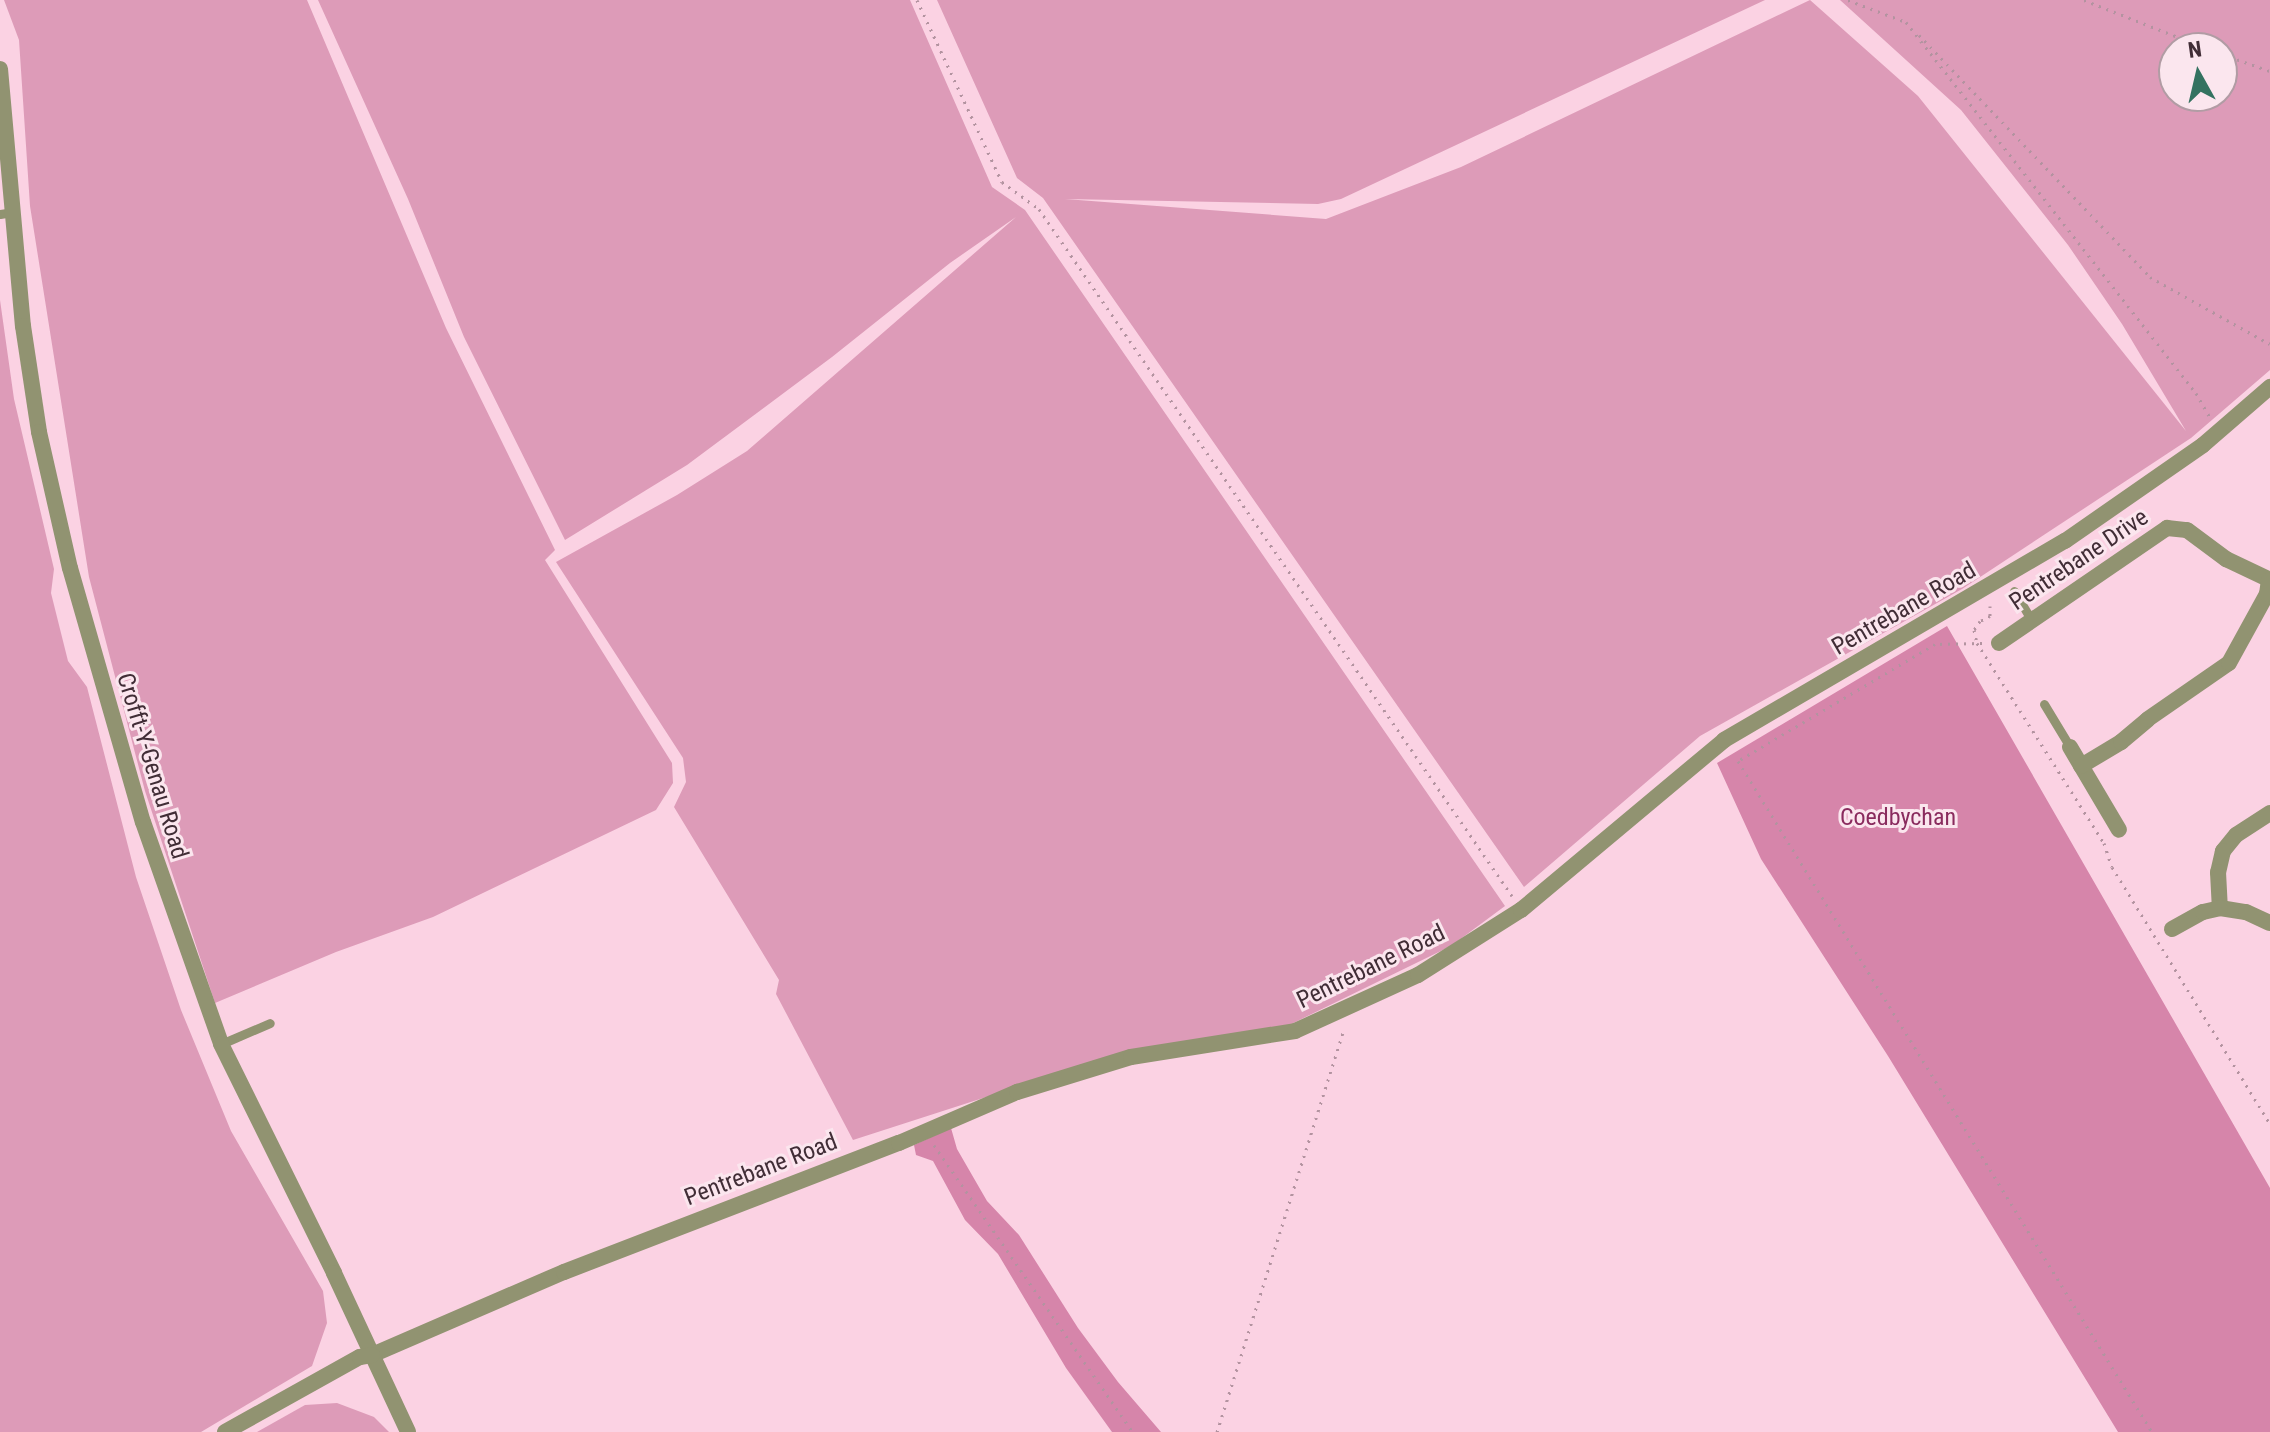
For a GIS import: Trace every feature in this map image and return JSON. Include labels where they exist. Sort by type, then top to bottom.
[{"type":"street","name":"Crofft-Y-Genau Road","points":[[0,69],[6,213],[30,379],[56,516],[143,822],[221,1044],[408,1432]]},
{"type":"street","name":"Pentrebane Road","points":[[225,1432],[360,1357],[372,1355],[564,1272],[925,1132],[1017,1092],[1112,1062],[1279,1035],[1336,1014],[1455,955],[1521,910],[1724,740],[1981,593],[2065,541],[2218,432],[2270,387]]},
{"type":"street","name":"Pentrebane Drive","points":[[1999,643],[2167,528],[2187,530],[2226,559],[2270,580],[2267,594],[2229,663],[2148,719],[2121,742],[2081,766]]},
{"type":"street","points":[[2070,747],[2119,830]]},
{"type":"street","points":[[2220,908],[2218,872],[2223,851],[2236,835],[2270,813]]},
{"type":"street","points":[[2172,929],[2220,908],[2246,912],[2270,923]]},
{"type":"lane","points":[[2014,591],[2032,621]]},
{"type":"lane","points":[[2044,704],[2070,747]]},
{"type":"lane","points":[[221,1044],[270,1023]]},
{"type":"path","points":[[917,0],[1002,182],[1039,209],[1521,910]]},
{"type":"path","points":[[1848,0],[1906,22],[2150,277],[2270,344]]},
{"type":"path","points":[[2084,0],[2165,32]]},
{"type":"path","points":[[1906,22],[2196,393],[2218,432]]},
{"type":"path","points":[[2238,60],[2270,71]]},
{"type":"path","points":[[1981,593],[1991,607],[1990,616],[1974,630],[1977,643],[2104,843],[2112,867],[2270,1124]]},
{"type":"path","points":[[1999,643],[1935,644],[1738,761],[2152,1432]]},
{"type":"path","points":[[1217,1432],[1345,1031],[1336,1014]]},
{"type":"path","points":[[925,1132],[1133,1432]]},
{"type":"shaded area","points":[[4,0],[307,0],[446,328],[555,550],[545,560],[672,763],[673,783],[656,810],[433,917],[336,952],[215,1003],[145,791],[89,577],[30,206],[19,40]]},
{"type":"shaded area","points":[[318,0],[910,0],[992,187],[1025,210],[1505,906],[1451,946],[1281,1029],[1123,1053],[853,1140],[776,994],[779,980],[674,807],[686,782],[683,758],[556,562],[677,495],[747,451],[1016,217],[950,263],[832,357],[687,465],[565,540],[464,337],[408,199]]},
{"type":"shaded area","points":[[937,0],[1765,0],[1341,199],[1318,204],[1065,199],[1326,219],[1461,167],[1810,0],[1918,96],[2186,431],[2122,324],[2068,245],[1961,110],[1840,0],[2270,0],[2270,370],[2191,438],[1962,589],[1700,736],[1524,887],[1043,198],[1017,178]]},
{"type":"shaded area","points":[[0,300],[14,399],[54,569],[51,593],[68,661],[87,687],[136,877],[181,1010],[231,1131],[323,1291],[327,1323],[312,1366],[201,1432],[0,1432]]},
{"type":"shaded area","points":[[337,1403],[374,1417],[389,1432],[257,1432],[305,1405]]},
{"type":"green space","name":"Coedbychan","points":[[1947,626],[2270,1188],[2270,1432],[2118,1432],[1888,1056],[1761,859],[1717,763]]},
{"type":"green space","points":[[951,1128],[957,1149],[987,1201],[1019,1235],[1078,1328],[1118,1382],[1161,1432],[1112,1432],[1066,1368],[998,1254],[965,1220],[933,1161],[916,1155],[914,1145]]}]
